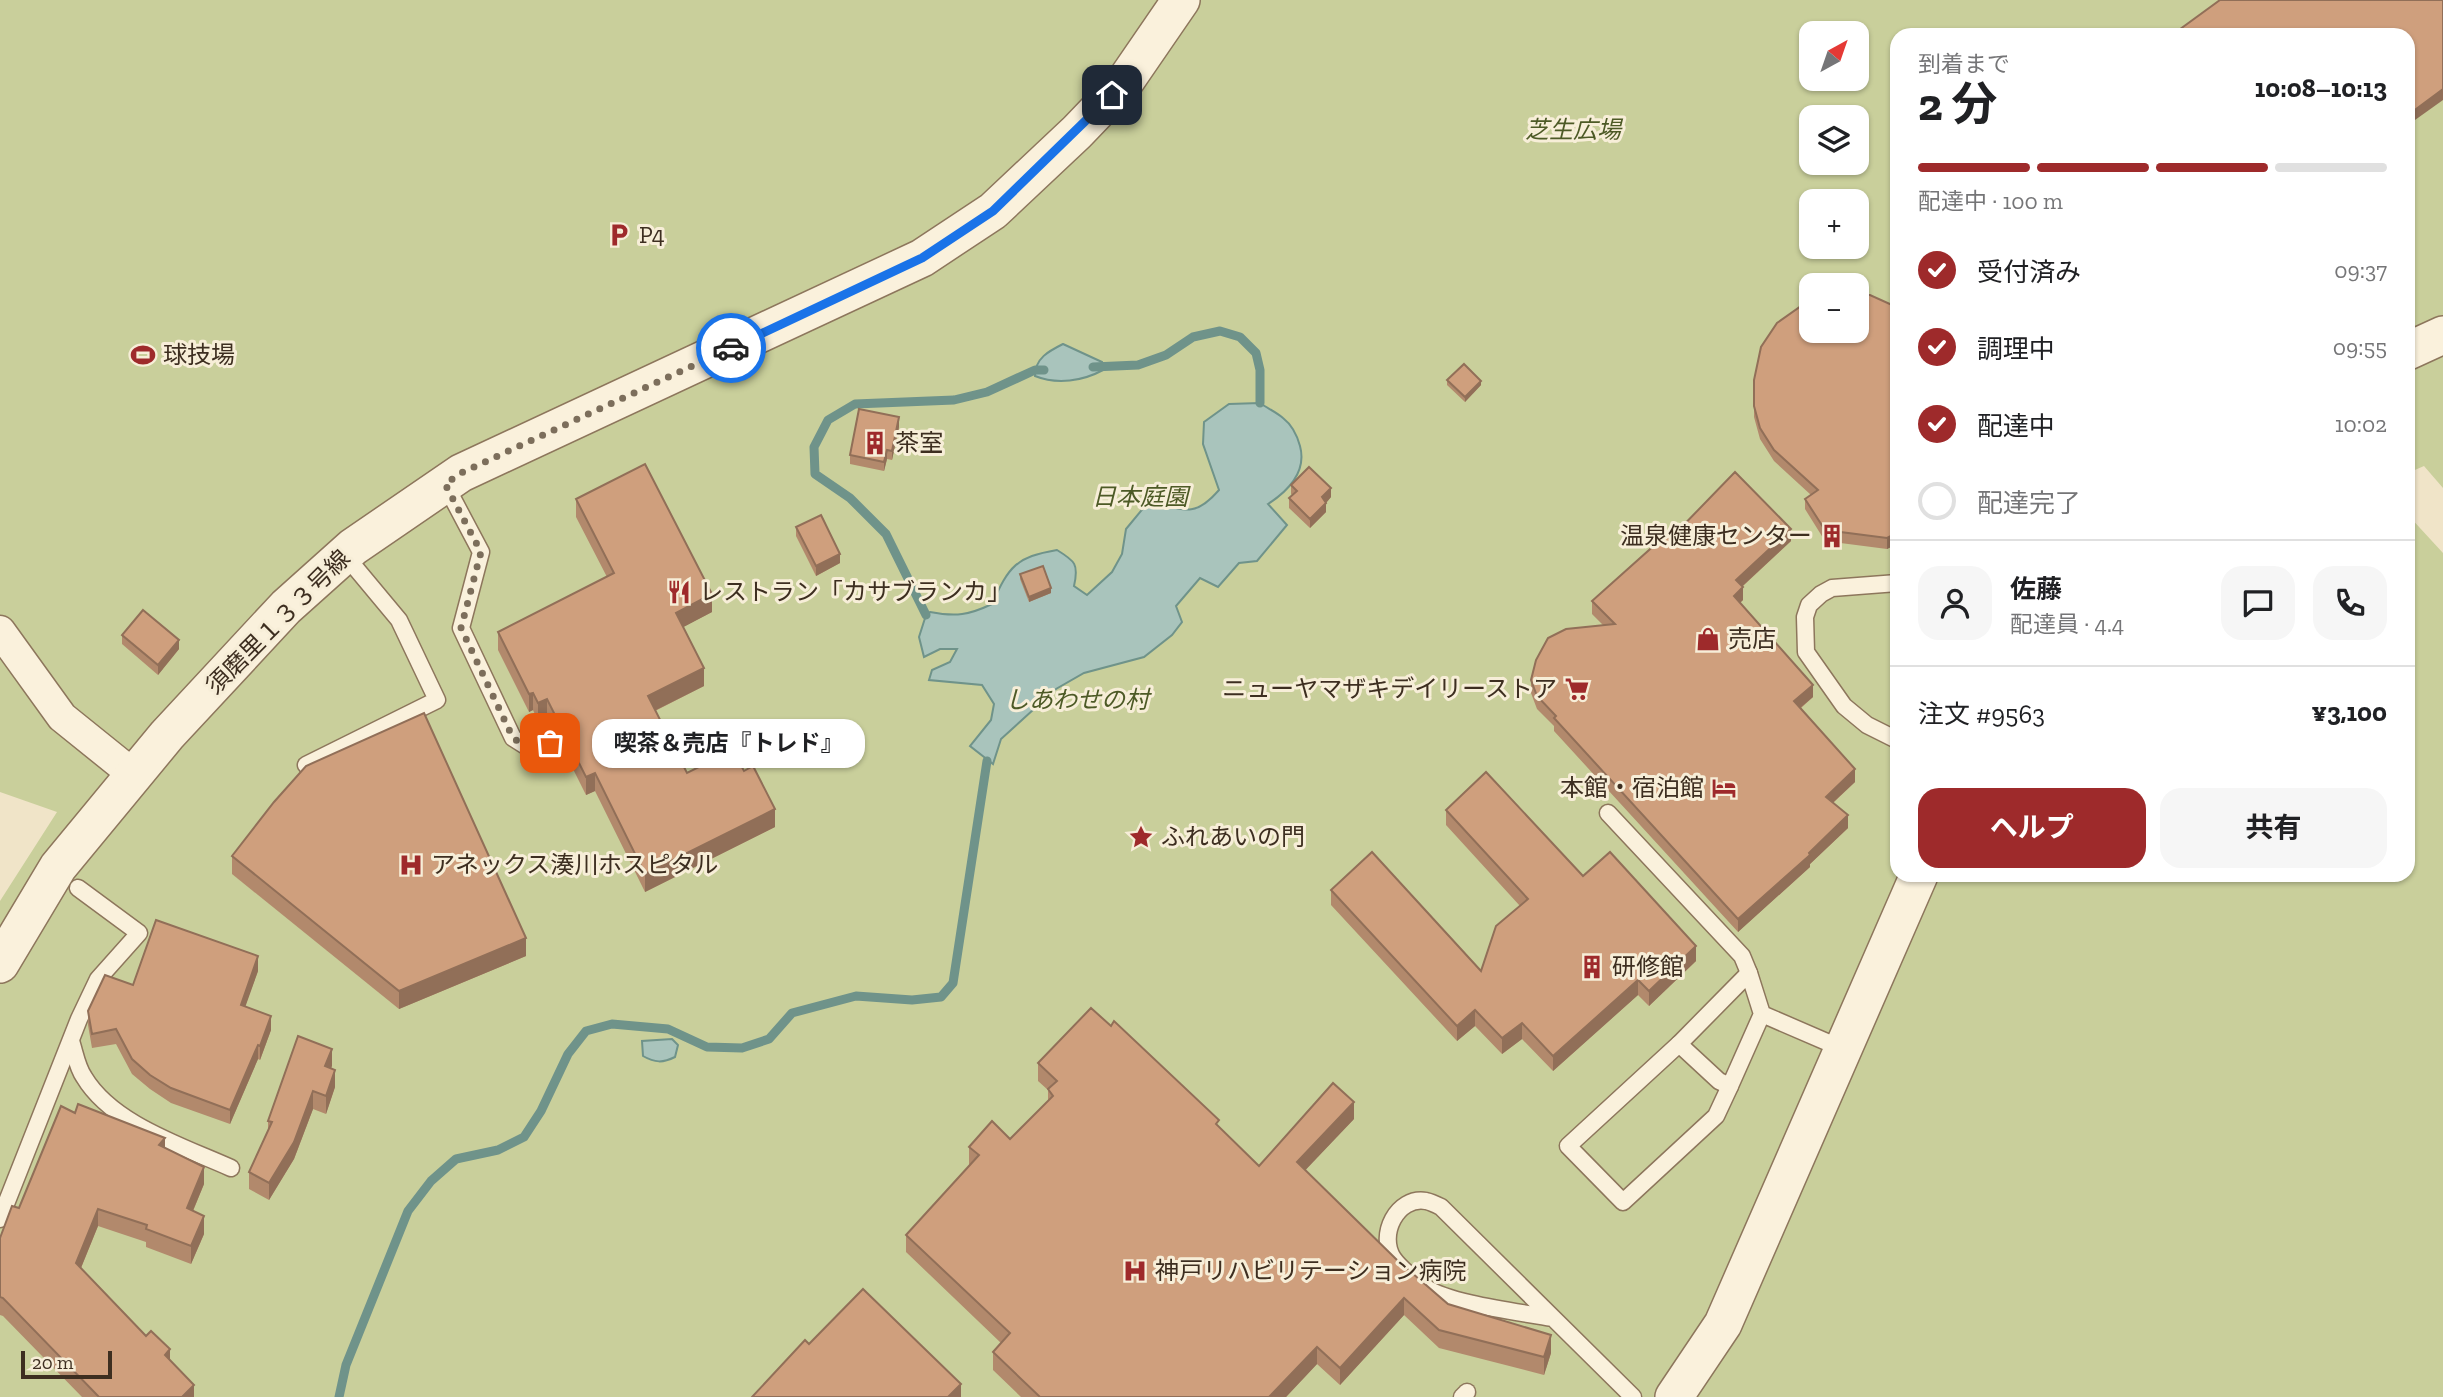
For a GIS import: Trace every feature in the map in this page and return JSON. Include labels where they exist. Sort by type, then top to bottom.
[{"type":"street","name":"須磨里１３３号線","points":[[0,964],[68,881],[134,775],[167,735],[286,607],[344,554],[461,473],[922,258],[993,211],[1077,132],[1124,83],[1181,0]]},
{"type":"street","points":[[2415,348],[2443,335]]},
{"type":"street","points":[[0,631],[62,717],[134,775]]},
{"type":"street","points":[[1674,1397],[1723,1324],[1916,882]]},
{"type":"lane","points":[[445,484],[481,552],[461,628],[513,738],[531,750],[550,743]]},
{"type":"lane","points":[[306,765],[437,700],[399,620],[344,554]]},
{"type":"lane","points":[[1890,584],[1832,588],[1809,605],[1805,617],[1806,652],[1844,706],[1867,725],[1890,736]]},
{"type":"lane","points":[[1608,813],[1742,956],[1749,973],[1762,1014],[1716,1116],[1623,1202],[1568,1146],[1679,1044],[1749,973]]},
{"type":"lane","points":[[0,1219],[98,979],[139,933],[68,881]]},
{"type":"lane","points":[[1762,1014],[1843,1049]]},
{"type":"lane","points":[[71,1041],[83,1076],[105,1105],[140,1126],[231,1168]]},
{"type":"lane","points":[[1679,1044],[1719,1080],[1730,1086]]},
{"type":"lane","points":[[1552,1318],[1444,1296],[1425,1287],[1393,1259],[1387,1231],[1390,1223],[1407,1204],[1425,1200],[1441,1207],[1633,1397]]},
{"type":"green space","name":"しあわせの村","points":[[0,0],[2443,0],[2443,488],[2424,466],[2415,470],[2415,28],[1890,28],[1890,882],[2415,882],[2415,523],[2443,553],[2443,1397],[0,1397],[0,901],[57,812],[0,792]]},
{"type":"water","points":[[1063,344],[1102,362],[1103,370],[1070,380],[1035,376],[1040,360]]},
{"type":"water","points":[[1260,403],[1280,416],[1294,431],[1300,446],[1301,464],[1289,487],[1268,504],[1287,525],[1257,561],[1239,563],[1218,587],[1200,578],[1176,606],[1182,622],[1172,635],[1144,657],[1084,673],[1056,689],[1001,739],[993,764],[970,746],[991,720],[994,704],[982,685],[929,680],[932,670],[950,662],[957,649],[940,649],[924,657],[919,637],[926,615],[930,612],[962,614],[992,604],[1015,565],[1032,556],[1057,550],[1074,564],[1074,586],[1087,595],[1112,572],[1122,554],[1126,529],[1150,500],[1180,509],[1195,509],[1219,490],[1203,444],[1204,422],[1229,404]]},
{"type":"water","points":[[672,1039],[678,1045],[675,1057],[659,1061],[643,1056],[642,1041]]},
{"type":"building","points":[[2220,0],[2443,0],[2443,89],[2415,110],[2415,28],[2182,28]]},
{"type":"building","points":[[1869,295],[1890,304],[1890,536],[1825,530],[1805,499],[1818,490],[1774,450],[1760,428],[1754,406],[1754,380],[1761,347],[1777,323],[1799,308],[1799,343],[1869,343]]},
{"type":"building","points":[[1464,364],[1481,381],[1465,397],[1447,380]]},
{"type":"building","name":"茶室","points":[[859,409],[899,417],[892,451],[887,450],[884,462],[850,455]]},
{"type":"building","points":[[645,464],[712,594],[676,613],[704,668],[648,696],[687,773],[725,754],[729,762],[737,758],[744,771],[753,766],[775,809],[645,874],[595,773],[586,777],[547,699],[538,703],[533,693],[529,694],[498,632],[614,573],[576,499]]},
{"type":"building","points":[[1309,467],[1331,488],[1322,497],[1326,503],[1310,519],[1289,498],[1297,491],[1291,485]]},
{"type":"building","points":[[1735,472],[1791,529],[1736,580],[1743,587],[1734,596],[1813,685],[1794,701],[1855,769],[1826,797],[1848,815],[1809,853],[1810,855],[1738,919],[1554,718],[1556,716],[1537,696],[1531,680],[1536,660],[1548,638],[1566,629],[1615,624],[1592,601],[1667,534],[1671,538]]},
{"type":"building","points":[[821,515],[840,554],[816,566],[796,527]]},
{"type":"building","points":[[1043,566],[1051,588],[1029,597],[1020,574]]},
{"type":"building","points":[[143,610],[179,640],[158,665],[122,635]]},
{"type":"building","points":[[424,713],[526,938],[399,991],[232,856],[306,766]]},
{"type":"building","points":[[1486,772],[1583,876],[1610,852],[1696,946],[1649,991],[1638,980],[1553,1056],[1522,1023],[1502,1038],[1475,1010],[1457,1026],[1331,890],[1372,852],[1481,971],[1496,926],[1528,899],[1446,810]]},
{"type":"building","points":[[156,920],[258,956],[241,1005],[271,1016],[230,1110],[171,1088],[150,1075],[132,1059],[116,1029],[92,1034],[88,1011],[105,975],[133,985]]},
{"type":"building","points":[[1091,1008],[1111,1026],[1114,1021],[1219,1120],[1216,1124],[1259,1166],[1333,1083],[1354,1102],[1297,1162],[1397,1260],[1448,1304],[1551,1335],[1544,1357],[1439,1330],[1404,1298],[1340,1368],[1317,1347],[1269,1397],[1040,1397],[993,1352],[1010,1333],[906,1235],[979,1155],[969,1147],[992,1121],[1010,1139],[1053,1096],[1048,1089],[1057,1081],[1038,1063]]},
{"type":"building","points":[[298,1036],[332,1049],[325,1066],[335,1070],[326,1096],[313,1091],[294,1142],[269,1183],[249,1172],[272,1122],[268,1121]]},
{"type":"building","points":[[78,1104],[165,1138],[159,1145],[204,1167],[187,1208],[204,1216],[191,1246],[146,1229],[147,1225],[98,1209],[76,1263],[146,1336],[151,1331],[170,1349],[165,1355],[194,1385],[182,1397],[99,1397],[0,1297],[0,1238],[12,1206],[19,1208],[61,1106],[75,1113]]},
{"type":"building","points":[[863,1289],[961,1384],[948,1397],[752,1397],[805,1340],[809,1344]]},
{"type":"waterway","points":[[1093,367],[1138,365],[1166,355],[1193,337],[1220,331],[1240,337],[1256,353],[1260,370],[1260,403]]},
{"type":"waterway","points":[[926,615],[886,534],[850,498],[815,474],[814,447],[828,420],[855,404],[954,400],[987,392],[1035,370],[1044,370]]},
{"type":"waterway","points":[[339,1397],[346,1365],[408,1211],[431,1181],[456,1159],[498,1150],[524,1137],[541,1111],[568,1054],[586,1031],[612,1024],[668,1029],[707,1047],[742,1048],[769,1039],[792,1013],[856,996],[912,1000],[941,997],[953,983],[987,761]]},
{"type":"way so far","points":[[550,743],[531,750],[513,738],[461,628],[481,552],[445,484],[461,473],[731,348]]},
{"type":"place","name":"P4","points":[[619,235]]},
{"type":"place","name":"球技場","points":[[143,355]]},
{"type":"place","name":"茶室","points":[[875,443]]},
{"type":"place","name":"温泉健康センター","points":[[1832,536]]},
{"type":"place","name":"レストラン「カサブランカ」","points":[[679,592]]},
{"type":"place","name":"売店","points":[[1708,639]]},
{"type":"place","name":"ニューヤマザキデイリーストア","points":[[1577,689]]},
{"type":"place","name":"喫茶＆売店『トレド』","points":[[550,743]]},
{"type":"place","name":"本館・宿泊館","points":[[1724,788]]},
{"type":"place","name":"ふれあいの門","points":[[1141,837]]},
{"type":"place","name":"アネックス湊川ホスピタル","points":[[411,865]]},
{"type":"place","name":"研修館","points":[[1592,967]]},
{"type":"place","name":"神戸リハビリテーション病院","points":[[1135,1271]]},
{"type":"route","points":[[731,348],[922,258],[993,211],[1112,95]]},
{"type":"park label","name":"芝生広場","points":[[1573,130]]},
{"type":"park label","name":"日本庭園","points":[[1140,497]]}]
